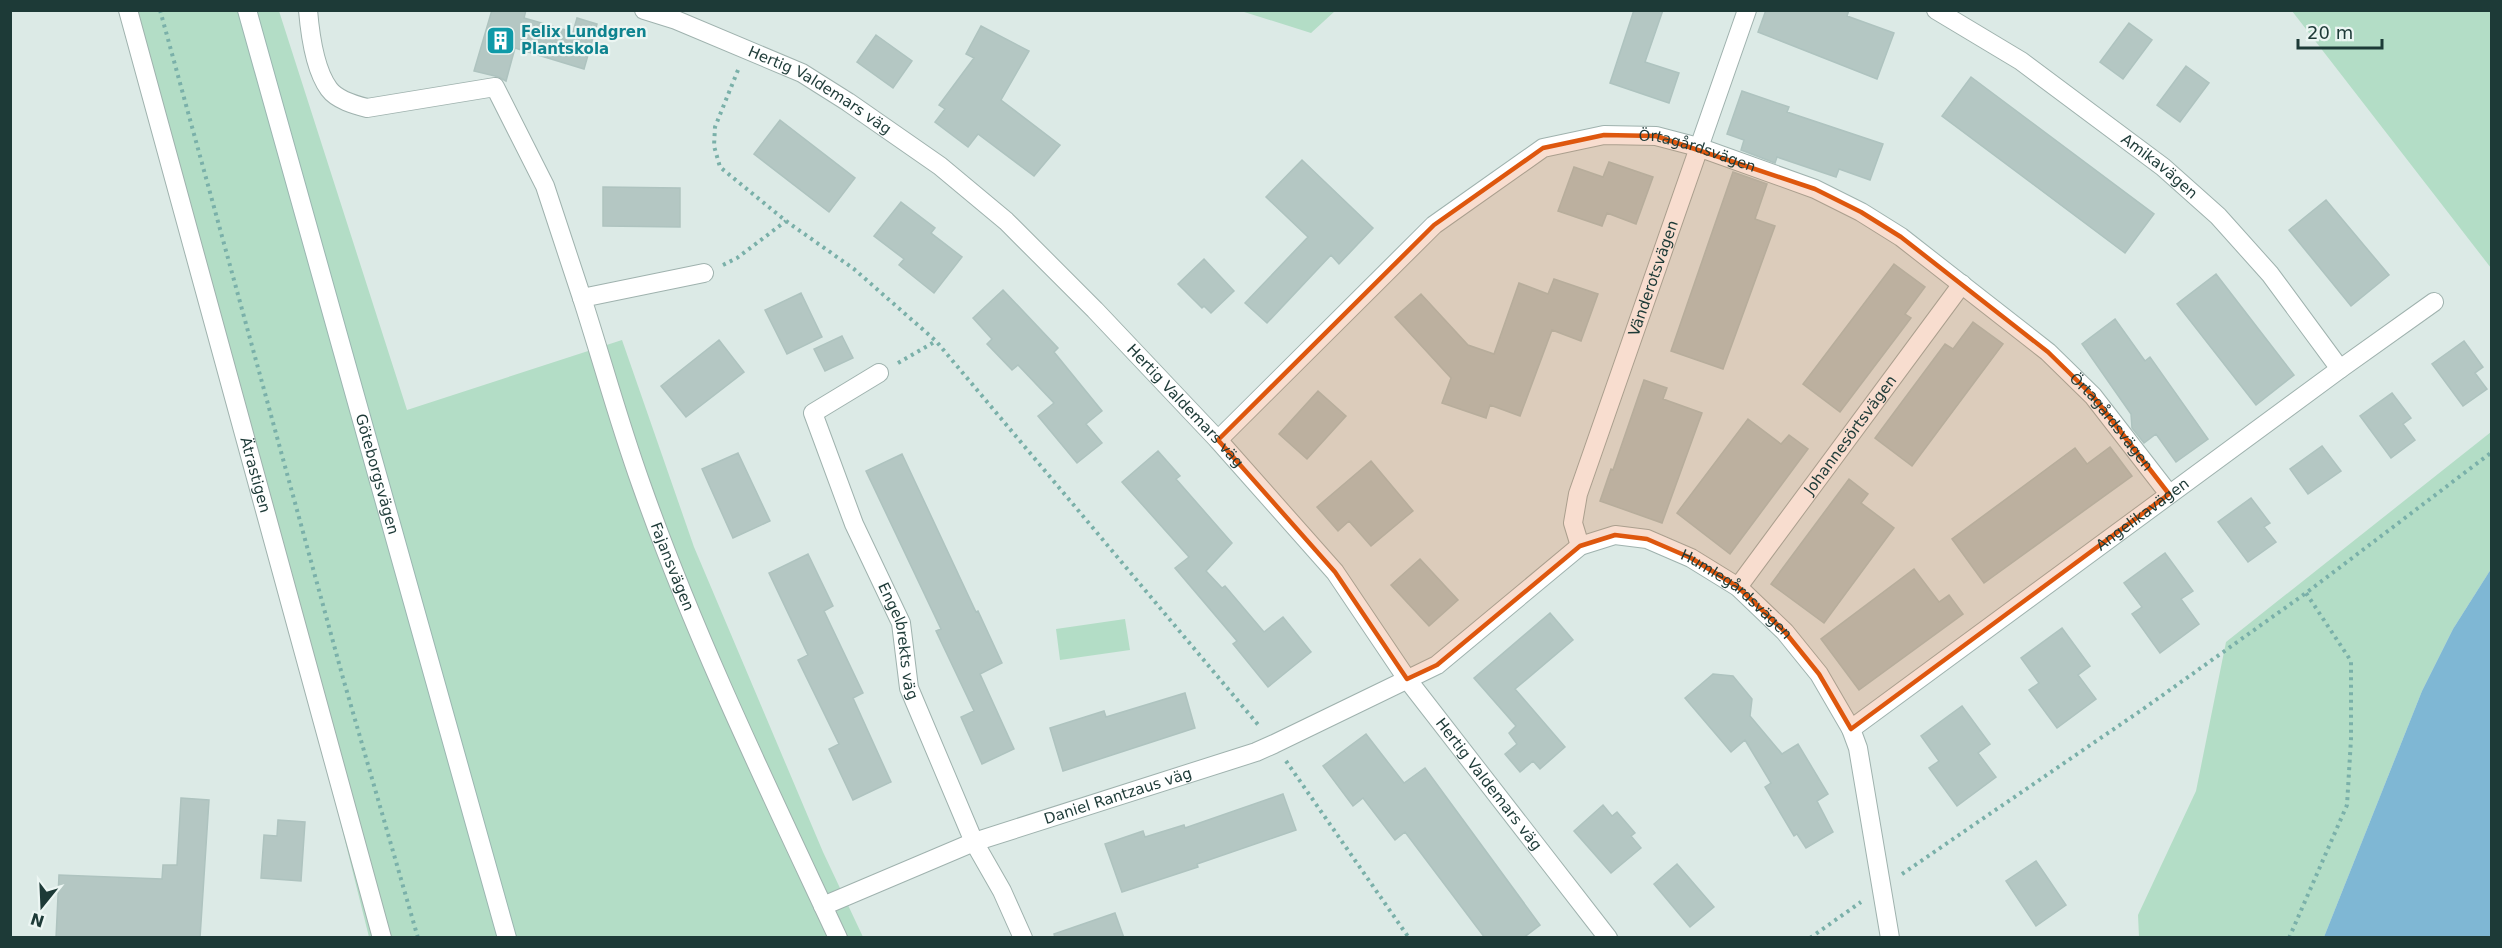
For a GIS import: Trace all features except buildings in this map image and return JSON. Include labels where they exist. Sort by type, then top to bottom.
[{"type":"street","name":"Ätrastigen","points":[[128,10],[382,938]]},
{"type":"street","name":"Göteborgsvägen","points":[[247,10],[507,938]]},
{"type":"street","name":"Fajansvägen","points":[[308,10],[311,46],[329,90],[350,104],[367,108],[495,87],[545,186],[641,484],[699,633],[838,938]]},
{"type":"street","name":"Hertig Valdemars väg","points":[[644,10],[676,20],[802,74],[848,102],[940,166],[1006,221],[1095,310],[1218,440],[1335,572],[1407,679],[1608,938]]},
{"type":"street","name":"Vänderotsvägen","points":[[1581,546],[1573,523],[1578,494],[1747,10]]},
{"type":"street","name":"Amikavägen","points":[[1936,10],[2021,61],[2163,167],[2218,216],[2270,274],[2340,369]]},
{"type":"street","name":"Örtagårdsvägen","points":[[1218,440],[1434,225],[1543,148],[1604,135],[1656,136],[1698,147],[1815,189],[1861,212],[1901,237],[2048,351],[2093,396],[2169,494]]},
{"type":"street","points":[[582,298],[704,273]]},
{"type":"street","name":"Johannesörtsvägen","points":[[1738,587],[1962,284]]},
{"type":"street","name":"Angelikavägen","points":[[1851,729],[2340,369],[2434,303]]},
{"type":"street","name":"Engelbrekts väg","points":[[879,373],[813,413],[854,524],[901,623],[909,688],[974,842],[1002,891],[1023,938]]},
{"type":"street","name":"Humlegårdsvägen","points":[[1407,679],[1437,665],[1581,546],[1615,535],[1647,539],[1691,558],[1738,587],[1785,632],[1819,674],[1851,729],[1858,748],[1890,938]]},
{"type":"street","name":"Daniel Rantzaus väg","points":[[823,906],[974,842],[1256,752],[1407,679]]},
{"type":"path","points":[[160,10],[343,678],[418,938]]},
{"type":"path","points":[[746,50],[722,105],[716,127],[714,146],[720,167],[786,221],[854,269],[936,341],[1274,744],[1409,938]]},
{"type":"path","points":[[704,273],[737,258],[786,221]]},
{"type":"path","points":[[879,373],[936,341]]},
{"type":"path","points":[[1810,938],[2146,707],[2306,593],[2492,452]]},
{"type":"path","points":[[2289,938],[2347,805],[2351,739],[2351,661],[2306,593]]},
{"type":"highlighted area","points":[[1604,135],[1656,136],[1815,189],[1861,212],[1901,237],[2048,352],[2093,396],[2169,494],[1851,729],[1819,674],[1785,632],[1738,587],[1691,558],[1647,539],[1615,535],[1580,546],[1437,665],[1407,679],[1335,572],[1218,440],[1434,225],[1543,148]]},
{"type":"green space","points":[[138,11],[279,11],[407,410],[622,340],[694,547],[823,852],[863,937],[369,937]]},
{"type":"green space","points":[[1241,11],[1335,11],[1311,33]]},
{"type":"green space","points":[[2292,11],[2491,11],[2491,268]]},
{"type":"green space","points":[[2491,432],[2491,569],[2453,629],[2422,691],[2324,937],[2139,937],[2138,915],[2196,791],[2226,642]]},
{"type":"green space","points":[[1125,619],[1130,650],[1060,660],[1056,629]]},
{"type":"water","points":[[2491,569],[2491,937],[2324,937],[2422,691],[2453,629]]},
{"type":"place","name":"Felix Lundgren Plantskola","points":[[500,41]]}]
